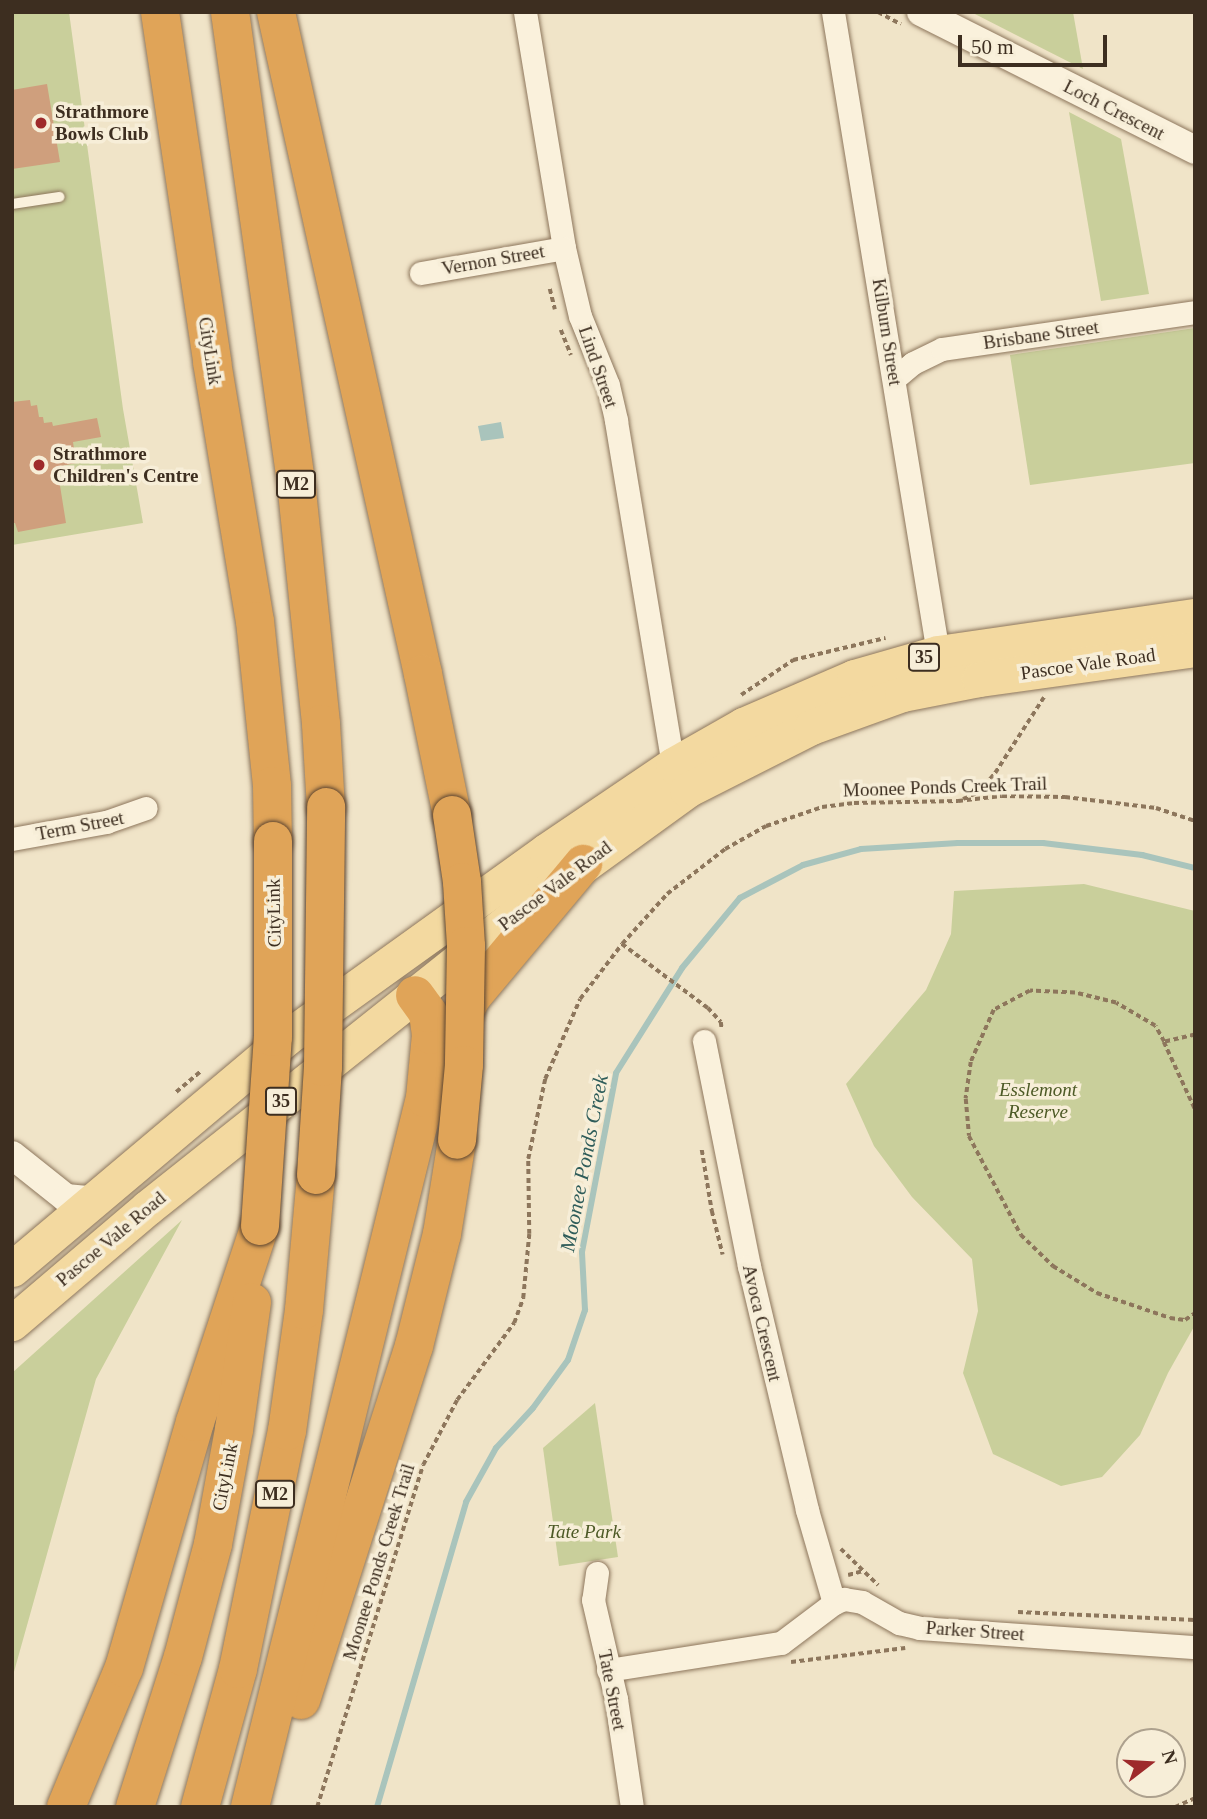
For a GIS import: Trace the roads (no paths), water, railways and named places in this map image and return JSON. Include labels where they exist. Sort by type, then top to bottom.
[{"type":"highway","name":"CityLink","points":[[135,1807],[183,1657],[212,1544],[248,1336],[260,1226],[274,1037],[272,786],[255,621],[212,362],[160,12]]},
{"type":"highway","name":"M2","points":[[200,1807],[238,1669],[287,1431],[304,1310],[324,1054],[326,807],[321,724],[297,491],[230,12]]},
{"type":"highway","points":[[265,1807],[414,1346],[437,1256],[457,1140],[464,1065],[466,946],[462,882],[452,815],[424,674],[276,12]]},
{"type":"highway","points":[[425,1098],[471,998],[583,863]]},
{"type":"highway","points":[[250,1807],[425,1098],[431,1035],[428,1013],[415,995]]},
{"type":"highway","points":[[66,1807],[124,1668],[195,1422],[260,1226]]},
{"type":"main road","name":"Pascoe Vale Road","points":[[12,1269],[90,1200],[286,1038],[673,765],[743,725],[802,697],[854,677],[938,653],[1195,616]]},
{"type":"main road","name":"Pascoe Vale Road","points":[[12,1323],[147,1208],[415,995],[583,863],[687,790],[811,727],[859,707],[902,694],[979,679],[1195,649]]},
{"type":"main road","points":[[372,975],[415,995]]},
{"type":"street","name":"Lind Street","points":[[525,12],[564,248],[580,316],[608,385],[616,421],[673,765]]},
{"type":"street","name":"Kilburn Street","points":[[834,12],[938,653]]},
{"type":"street","name":"Loch Crescent","points":[[921,12],[1195,150]]},
{"type":"street","name":"Vernon Street","points":[[421,273],[564,248]]},
{"type":"street","name":"Brisbane Street","points":[[895,378],[913,363],[942,349],[1195,312]]},
{"type":"street","name":"Term Street","points":[[12,839],[106,822],[146,808]]},
{"type":"street","name":"Avoca Crescent","points":[[714,1038],[748,1266],[807,1510],[834,1603]]},
{"type":"street","points":[[12,1155],[66,1198],[90,1200]]},
{"type":"street","name":"Tate Street","points":[[597,1573],[593,1600],[616,1699],[632,1807]]},
{"type":"street","name":"Parker Street","points":[[834,1603],[844,1599],[862,1602],[899,1623],[920,1628],[1195,1647]]},
{"type":"street","points":[[608,1670],[781,1643],[834,1603]]},
{"type":"lane","points":[[12,204],[59,197]]},
{"type":"water","points":[[501,422],[504,438],[481,441],[478,426]]},
{"type":"waterway","name":"Moonee Ponds Creek","points":[[377,1807],[466,1502],[496,1448],[533,1408],[568,1360],[585,1310],[582,1252],[616,1073],[682,968],[740,898],[803,865],[861,849],[958,843],[1043,843],[1142,855],[1195,868]]},
{"type":"place","name":"Strathmore Bowls Club","points":[[41,123]]},
{"type":"place","name":"Strathmore Children's Centre","points":[[39,465]]},
{"type":"park label","name":"Esslemont Reserve","points":[[1038,1101]]},
{"type":"park label","name":"Tate Park","points":[[584,1532]]}]
